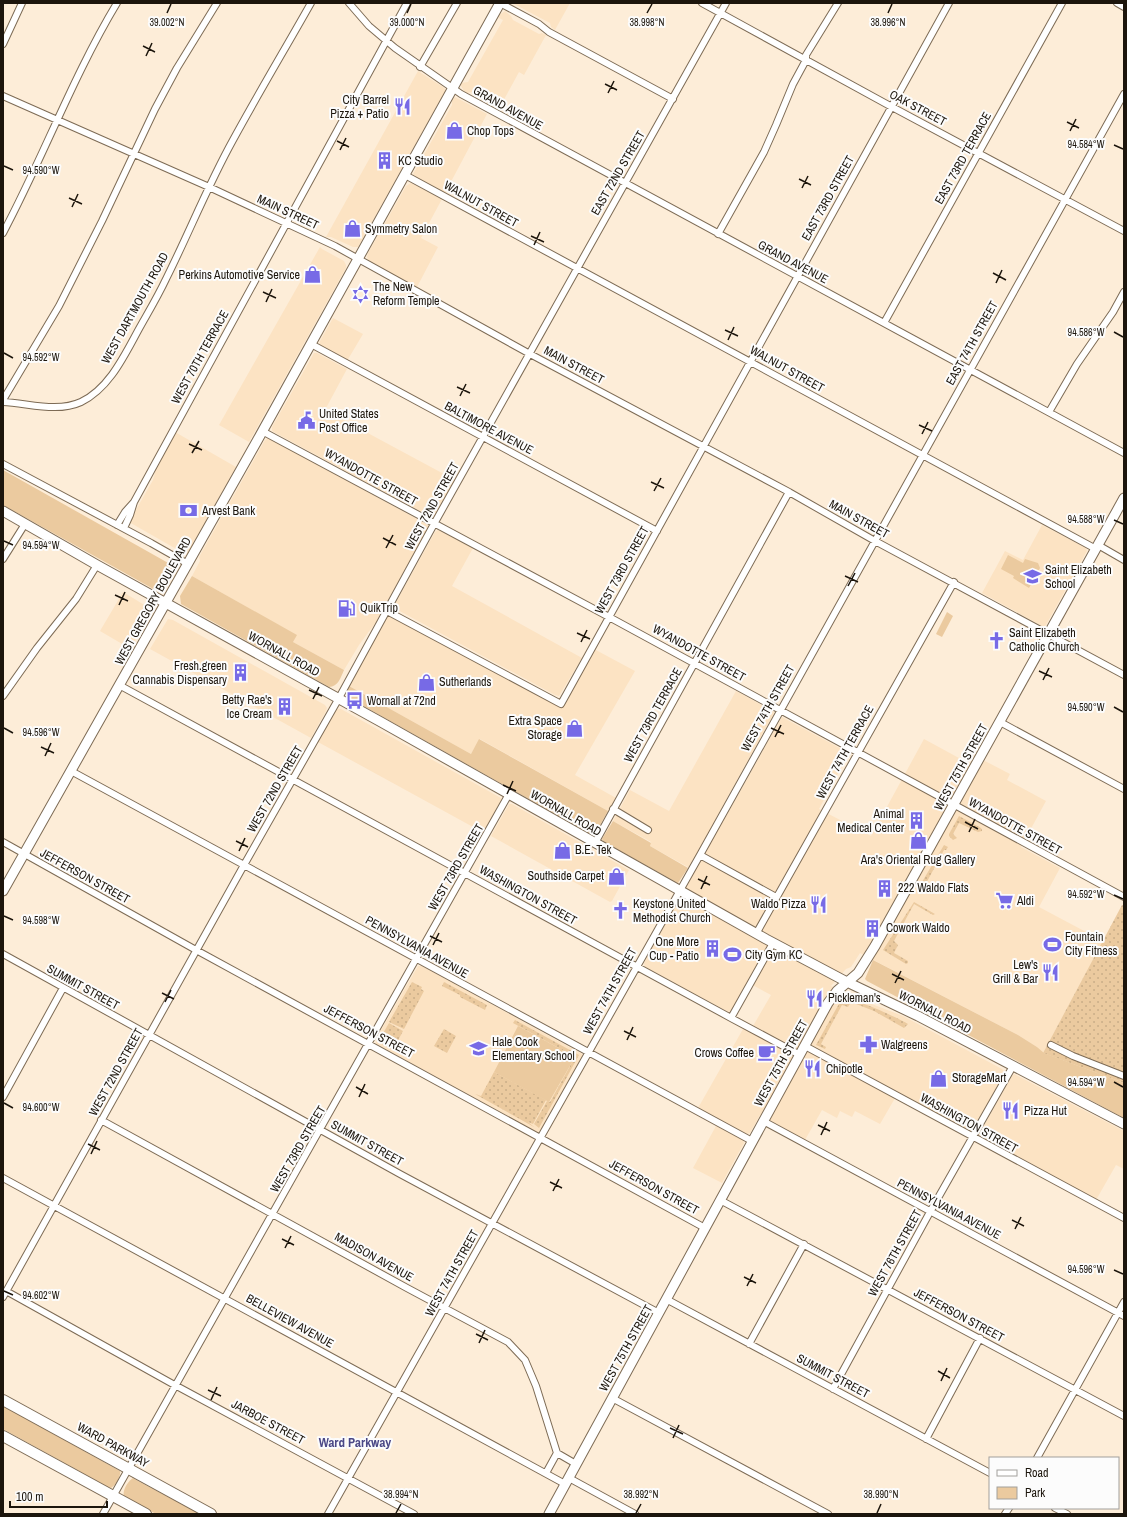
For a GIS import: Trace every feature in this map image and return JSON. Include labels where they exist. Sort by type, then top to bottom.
[{"type":"main road","name":"WEST GREGORY BOULEVARD","points":[[3,891],[188,564],[500,3]]},
{"type":"main road","name":"WEST 75TH STREET","points":[[549,1514],[828,1003],[847,982],[858,973],[875,946],[1124,498]]},
{"type":"main road","name":"WORNALL ROAD","points":[[3,511],[97,565],[339,698],[756,934],[847,982],[918,1016],[1124,1124]]},
{"type":"main road","name":"WARD PARKWAY","points":[[3,1400],[211,1514]]},
{"type":"main road","points":[[3,1436],[146,1514]]},
{"type":"street","points":[[3,44],[22,3]]},
{"type":"street","points":[[3,233],[20,201],[88,56],[117,3]]},
{"type":"street","points":[[3,401],[59,306],[90,246],[155,109],[177,68],[217,3]]},
{"type":"street","name":"WEST DARTMOUTH ROAD","points":[[3,401],[56,407],[80,402],[103,386],[124,356],[166,280],[209,187],[233,140],[311,3]]},
{"type":"street","name":"GRAND AVENUE","points":[[349,3],[369,26],[402,54],[440,79],[452,89],[1124,453]]},
{"type":"street","name":"WEST 70TH TERRACE","points":[[124,528],[134,502],[407,3]]},
{"type":"street","points":[[420,67],[457,3]]},
{"type":"street","points":[[500,3],[539,24],[549,32],[673,99]]},
{"type":"street","name":"OAK STREET","points":[[702,3],[1124,231]]},
{"type":"street","name":"EAST 72ND STREET","points":[[530,354],[624,183],[673,99],[726,3]]},
{"type":"street","points":[[718,234],[764,152],[793,84],[806,60],[806,55],[838,3]]},
{"type":"street","name":"EAST 73RD STREET","points":[[704,446],[949,3]]},
{"type":"street","name":"EAST 73RD TERRACE","points":[[884,323],[1062,3]]},
{"type":"street","points":[[1117,3],[1124,7]]},
{"type":"street","name":"EAST 74TH STREET","points":[[875,541],[1124,94]]},
{"type":"street","name":"MAIN STREET","points":[[3,96],[286,222],[358,259],[530,354],[704,446],[875,541],[954,582],[1124,675]]},
{"type":"street","name":"WALNUT STREET","points":[[405,175],[922,455],[1124,560]]},
{"type":"street","points":[[1049,412],[1077,364],[1113,312],[1124,292]]},
{"type":"street","name":"BALTIMORE AVENUE","points":[[310,344],[657,531]]},
{"type":"street","name":"WEST 72ND STREET","points":[[5,1294],[530,354]]},
{"type":"street","name":"WYANDOTTE STREET","points":[[262,431],[609,617],[856,753],[1124,897]]},
{"type":"street","name":"WEST 73RD STREET","points":[[387,611],[560,704],[704,446]]},
{"type":"street","points":[[3,464],[124,528],[188,564]]},
{"type":"street","name":"WEST 73RD TERRACE","points":[[595,843],[789,492]]},
{"type":"street","name":"WEST 70TH TERRACE","points":[[117,525],[125,512],[134,502]]},
{"type":"street","points":[[3,559],[25,524]]},
{"type":"street","name":"WEST 74TH STREET","points":[[328,1514],[700,855],[875,541]]},
{"type":"street","points":[[3,696],[37,648],[76,599],[97,565]]},
{"type":"street","name":"WEST 74TH TERRACE","points":[[756,934],[856,753],[954,582]]},
{"type":"street","name":"WASHINGTON STREET","points":[[119,685],[731,1018],[802,1050],[973,1137],[1124,1218]]},
{"type":"street","points":[[1000,722],[1124,789]]},
{"type":"street","name":"PENNSYLVANIA AVENUE","points":[[71,771],[752,1141]]},
{"type":"street","name":"WEST 73RD STREET","points":[[103,1514],[370,1044],[509,794]]},
{"type":"street","points":[[613,809],[648,830]]},
{"type":"street","name":"JEFFERSON STREET","points":[[3,842],[196,950],[541,1137],[705,1228]]},
{"type":"street","points":[[700,855],[776,897]]},
{"type":"street","points":[[731,1018],[773,943]]},
{"type":"street","name":"SUMMIT STREET","points":[[3,954],[400,1174],[493,1222],[659,1313]]},
{"type":"street","points":[[3,1097],[63,988]]},
{"type":"street","points":[[1051,1045],[1073,1056],[1124,1076]]},
{"type":"street","name":"WEST 76TH STREET","points":[[833,1389],[930,1212],[1013,1066]]},
{"type":"street","name":"MADISON AVENUE","points":[[101,1120],[508,1342],[525,1360],[536,1386],[557,1453]]},
{"type":"street","name":"PENNSYLVANIA AVENUE","points":[[763,1121],[1121,1314]]},
{"type":"street","name":"BELLEVIEW AVENUE","points":[[3,1178],[546,1473],[567,1481],[635,1514]]},
{"type":"street","name":"JEFFERSON STREET","points":[[720,1200],[1124,1416]]},
{"type":"street","points":[[749,1344],[804,1244]]},
{"type":"street","name":"JARBOE STREET","points":[[5,1294],[414,1514]]},
{"type":"street","name":"SUMMIT STREET","points":[[666,1299],[989,1472]]},
{"type":"street","points":[[1038,1457],[1075,1390],[1121,1314],[1124,1302]]},
{"type":"street","points":[[926,1439],[980,1338]]},
{"type":"street","points":[[612,1398],[828,1514]]},
{"type":"street","points":[[546,1473],[557,1453],[576,1464]]},
{"type":"street","points":[[1057,1509],[1067,1514]]},
{"type":"shaded area","points":[[510,3],[570,3],[555,30],[551,27],[550,23]]},
{"type":"shaded area","points":[[505,11],[513,20],[539,34],[542,33],[546,35],[524,75],[519,72],[500,107],[472,92],[467,93],[461,86],[461,83],[468,82],[503,20],[499,18],[499,15]]},
{"type":"shaded area","points":[[418,71],[443,87],[446,94],[440,100],[358,247],[353,247],[331,237],[326,237]]},
{"type":"shaded area","points":[[455,97],[487,114],[445,193],[417,178],[413,174]]},
{"type":"shaded area","points":[[411,183],[442,199],[421,238],[438,247],[417,287],[369,262],[367,257],[406,186]]},
{"type":"shaded area","points":[[320,247],[344,261],[346,268],[249,442],[219,425]]},
{"type":"shaded area","points":[[333,318],[363,334],[347,361],[319,345]]},
{"type":"shaded area","points":[[314,353],[317,353],[347,369],[325,410],[455,480],[435,516],[431,517],[272,431],[272,427]]},
{"type":"shaded area","points":[[175,432],[236,467],[188,553],[185,554],[129,522],[153,480],[157,465]]},
{"type":"shaded area","points":[[268,438],[428,525],[428,529],[376,622],[359,645],[344,670],[293,642],[296,635],[192,576],[200,561],[199,557],[265,440]]},
{"type":"shaded area","name":"Saint Elizabeth School","points":[[1042,525],[1086,548],[1087,551],[1044,627],[982,593],[1005,551],[1023,560]]},
{"type":"shaded area","points":[[438,530],[473,548],[452,586],[582,658],[559,696],[394,608],[435,532]]},
{"type":"shaded area","points":[[123,592],[151,609],[133,644],[131,644],[129,648],[100,631]]},
{"type":"shaded area","points":[[388,615],[561,707],[594,649],[635,671],[575,775],[616,798],[608,811],[480,739],[471,754],[349,686]]},
{"type":"shaded area","points":[[168,619],[173,620],[325,705],[327,708],[326,711],[311,738],[150,649]]},
{"type":"shaded area","points":[[736,691],[773,711],[774,713],[716,818],[723,822],[782,717],[849,753],[819,809],[871,836],[924,739],[970,764],[985,761],[1010,774],[1007,780],[1046,801],[1021,847],[1060,868],[1039,907],[1103,941],[1043,1053],[1037,1047],[1018,1035],[860,953],[851,967],[846,969],[831,986],[846,994],[903,1016],[1005,1072],[972,1131],[898,1093],[880,1124],[855,1111],[852,1117],[840,1111],[837,1118],[822,1110],[805,1140],[760,1115],[750,1133],[747,1134],[698,1108],[747,1022],[753,1026],[771,995],[747,982],[731,1011],[728,1012],[645,967],[644,963],[646,959],[695,871],[650,846],[651,842],[613,821],[630,790],[669,811]]},
{"type":"shaded area","points":[[341,709],[501,798],[502,801],[484,833],[318,742],[335,711]]},
{"type":"shaded area","points":[[509,804],[512,804],[629,870],[612,901],[610,902],[491,836]]},
{"type":"shaded area","name":"Hale Cook Elementary School","points":[[418,966],[422,966],[582,1054],[582,1057],[541,1131],[535,1131],[376,1044],[376,1039]]},
{"type":"shaded area","points":[[1014,1074],[1124,1131],[1124,1169],[1116,1165],[1096,1200],[981,1138],[981,1131]]},
{"type":"shaded area","points":[[716,1126],[743,1140],[744,1143],[722,1183],[693,1168]]},
{"type":"green space","points":[[3,470],[170,564],[174,567],[174,570],[167,584],[160,592],[157,591],[3,505]]},
{"type":"green space","points":[[1008,555],[1023,563],[1025,559],[1038,563],[1040,568],[1029,588],[1013,578],[1014,576],[1001,569]]},
{"type":"green space","points":[[192,576],[297,635],[293,642],[344,670],[339,681],[332,687],[329,687],[181,604],[180,596]]},
{"type":"green space","points":[[947,612],[953,616],[942,637],[936,634]]},
{"type":"green space","points":[[349,686],[471,754],[479,739],[608,811],[595,834],[591,834],[351,699],[347,693]]},
{"type":"green space","points":[[959,816],[981,828],[982,831],[978,832],[959,823],[953,834],[957,838],[953,840],[949,834]]},
{"type":"green space","points":[[613,821],[651,843],[650,846],[688,868],[678,883],[604,842],[602,839]]},
{"type":"green space","points":[[944,845],[948,847],[944,850],[923,889],[919,887]]},
{"type":"green space","points":[[914,902],[935,914],[933,915],[914,904],[894,941],[898,945],[894,953],[908,961],[906,964],[883,950]]},
{"type":"green space","points":[[1122,905],[1124,906],[1124,1083],[1043,1053]]},
{"type":"green space","points":[[873,960],[1018,1035],[1044,1053],[1124,1083],[1124,1118],[867,981],[865,979]]},
{"type":"green space","points":[[412,982],[422,987],[421,989],[424,991],[404,1029],[389,1022]]},
{"type":"green space","points":[[444,982],[487,1005],[485,1010],[442,986]]},
{"type":"green space","points":[[844,999],[866,1005],[908,1024],[904,1028],[874,1011],[851,1002],[848,1007],[842,1005],[821,1044],[826,1047],[825,1049],[816,1045],[840,1002]]},
{"type":"green space","points":[[515,1020],[579,1055],[539,1128],[534,1124],[547,1101],[550,1102],[575,1057],[513,1023]]},
{"type":"green space","points":[[389,1023],[403,1031],[393,1050],[378,1042]]},
{"type":"green space","points":[[518,1026],[575,1057],[549,1102],[494,1072]]},
{"type":"green space","points":[[444,1029],[456,1036],[447,1053],[434,1046]]},
{"type":"green space","points":[[494,1072],[546,1100],[533,1124],[528,1122],[534,1127],[475,1094],[481,1096]]},
{"type":"green space","points":[[3,1406],[120,1471],[119,1478],[116,1483],[111,1488],[108,1487],[3,1429]]},
{"type":"green space","points":[[133,1478],[200,1514],[156,1514],[124,1496],[126,1486]]},
{"type":"place","name":"City Barrel Pizza + Patio","points":[[402,107]]},
{"type":"place","name":"Chop Tops","points":[[454,131]]},
{"type":"place","name":"KC Studio","points":[[385,161]]},
{"type":"place","name":"Symmetry Salon","points":[[352,229]]},
{"type":"place","name":"Perkins Automotive Service","points":[[313,275]]},
{"type":"place","name":"The New Reform Temple","points":[[360,294]]},
{"type":"place","name":"United States Post Office","points":[[306,421]]},
{"type":"place","name":"Arvest Bank","points":[[189,511]]},
{"type":"place","name":"Saint Elizabeth School","points":[[1032,577]]},
{"type":"place","name":"QuikTrip","points":[[347,608]]},
{"type":"place","name":"Saint Elizabeth Catholic Church","points":[[996,640]]},
{"type":"place","name":"Fresh.green Cannabis Dispensary","points":[[240,673]]},
{"type":"place","name":"Sutherlands","points":[[426,682]]},
{"type":"place","name":"Wornall at 72nd","points":[[354,701]]},
{"type":"place","name":"Betty Rae's Ice Cream","points":[[285,707]]},
{"type":"place","name":"Extra Space Storage","points":[[575,728]]},
{"type":"place","name":"Animal Medical Center","points":[[917,821]]},
{"type":"place","name":"Ara's Oriental Rug Gallery","points":[[918,841]]},
{"type":"place","name":"B.E. Tek","points":[[562,850]]},
{"type":"place","name":"Southside Carpet","points":[[617,876]]},
{"type":"place","name":"222 Waldo Flats","points":[[885,888]]},
{"type":"place","name":"Aldi","points":[[1004,901]]},
{"type":"place","name":"Waldo Pizza","points":[[819,904]]},
{"type":"place","name":"Keystone United Methodist Church","points":[[620,911]]},
{"type":"place","name":"Cowork Waldo","points":[[873,928]]},
{"type":"place","name":"Fountain City Fitness","points":[[1052,944]]},
{"type":"place","name":"One More Cup - Patio","points":[[712,949]]},
{"type":"place","name":"City Gym KC","points":[[732,955]]},
{"type":"place","name":"Lew's Grill & Bar","points":[[1051,972]]},
{"type":"place","name":"Pickleman's","points":[[815,998]]},
{"type":"place","name":"Walgreens","points":[[868,1045]]},
{"type":"place","name":"Hale Cook Elementary School","points":[[479,1049]]},
{"type":"place","name":"Crows Coffee","points":[[767,1053]]},
{"type":"place","name":"Chipotle","points":[[813,1069]]},
{"type":"place","name":"StorageMart","points":[[939,1078]]},
{"type":"place","name":"Pizza Hut","points":[[1011,1111]]},
{"type":"district","name":"Ward Parkway","points":[[355,1442]]}]
